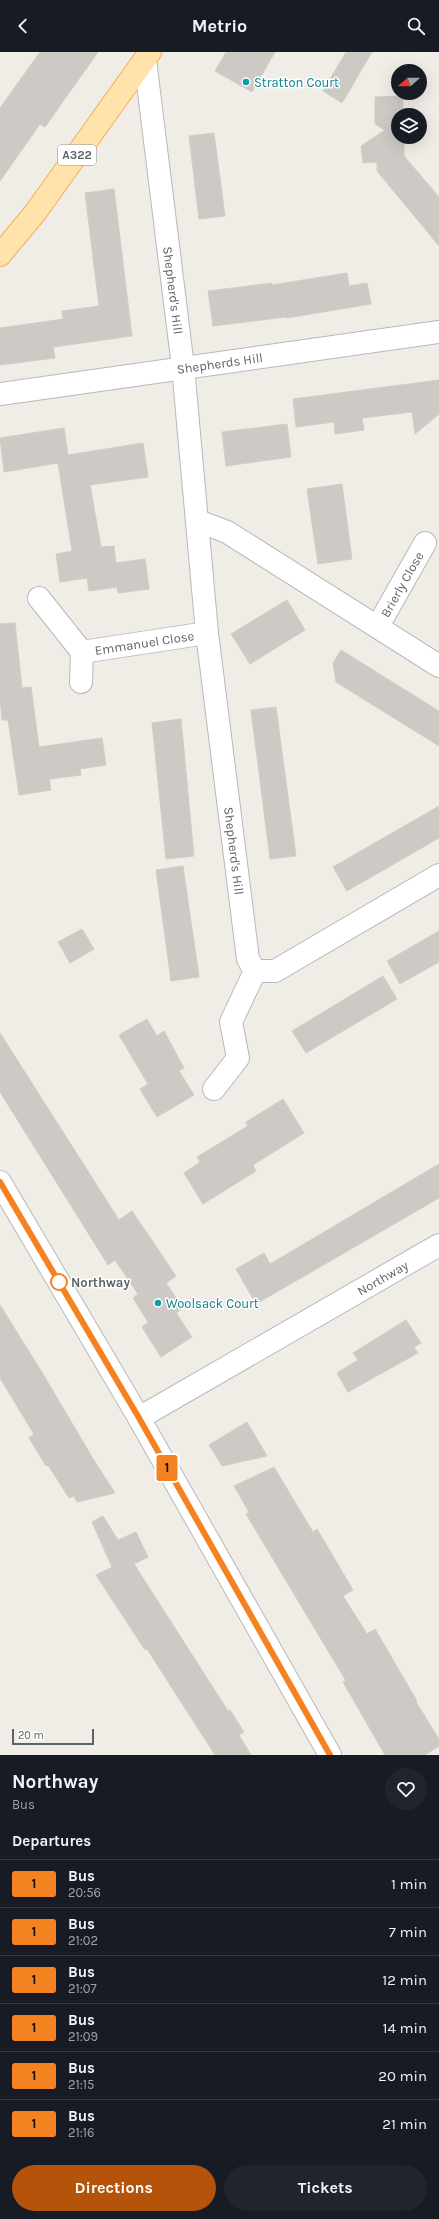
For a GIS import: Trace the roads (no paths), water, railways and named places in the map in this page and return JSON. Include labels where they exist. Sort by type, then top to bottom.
[{"type":"main road","name":"A322","points":[[0,254],[35,213],[148,56]]},
{"type":"street","name":"Shepherd's Hill","points":[[148,56],[183,367],[207,633],[248,960],[255,971]]},
{"type":"street","name":"Shepherds Hill","points":[[0,394],[439,332]]},
{"type":"street","points":[[198,520],[227,532],[378,626],[439,666]]},
{"type":"street","name":"Brierly Close","points":[[378,626],[425,543]]},
{"type":"street","name":"Emmanuel Close","points":[[39,598],[82,652],[81,682]]},
{"type":"street","name":"Emmanuel Close","points":[[82,652],[207,633]]},
{"type":"street","points":[[214,1089],[238,1058],[231,1022],[255,971],[275,971],[439,875]]},
{"type":"street","points":[[0,1182],[139,1418],[330,1755]]},
{"type":"street","name":"Northway","points":[[139,1418],[439,1245]]},
{"type":"place","name":"Stratton Court","points":[[246,82]]},
{"type":"place","name":"Northway","points":[[59,1282]]},
{"type":"place","name":"Woolsack Court","points":[[158,1303]]}]
